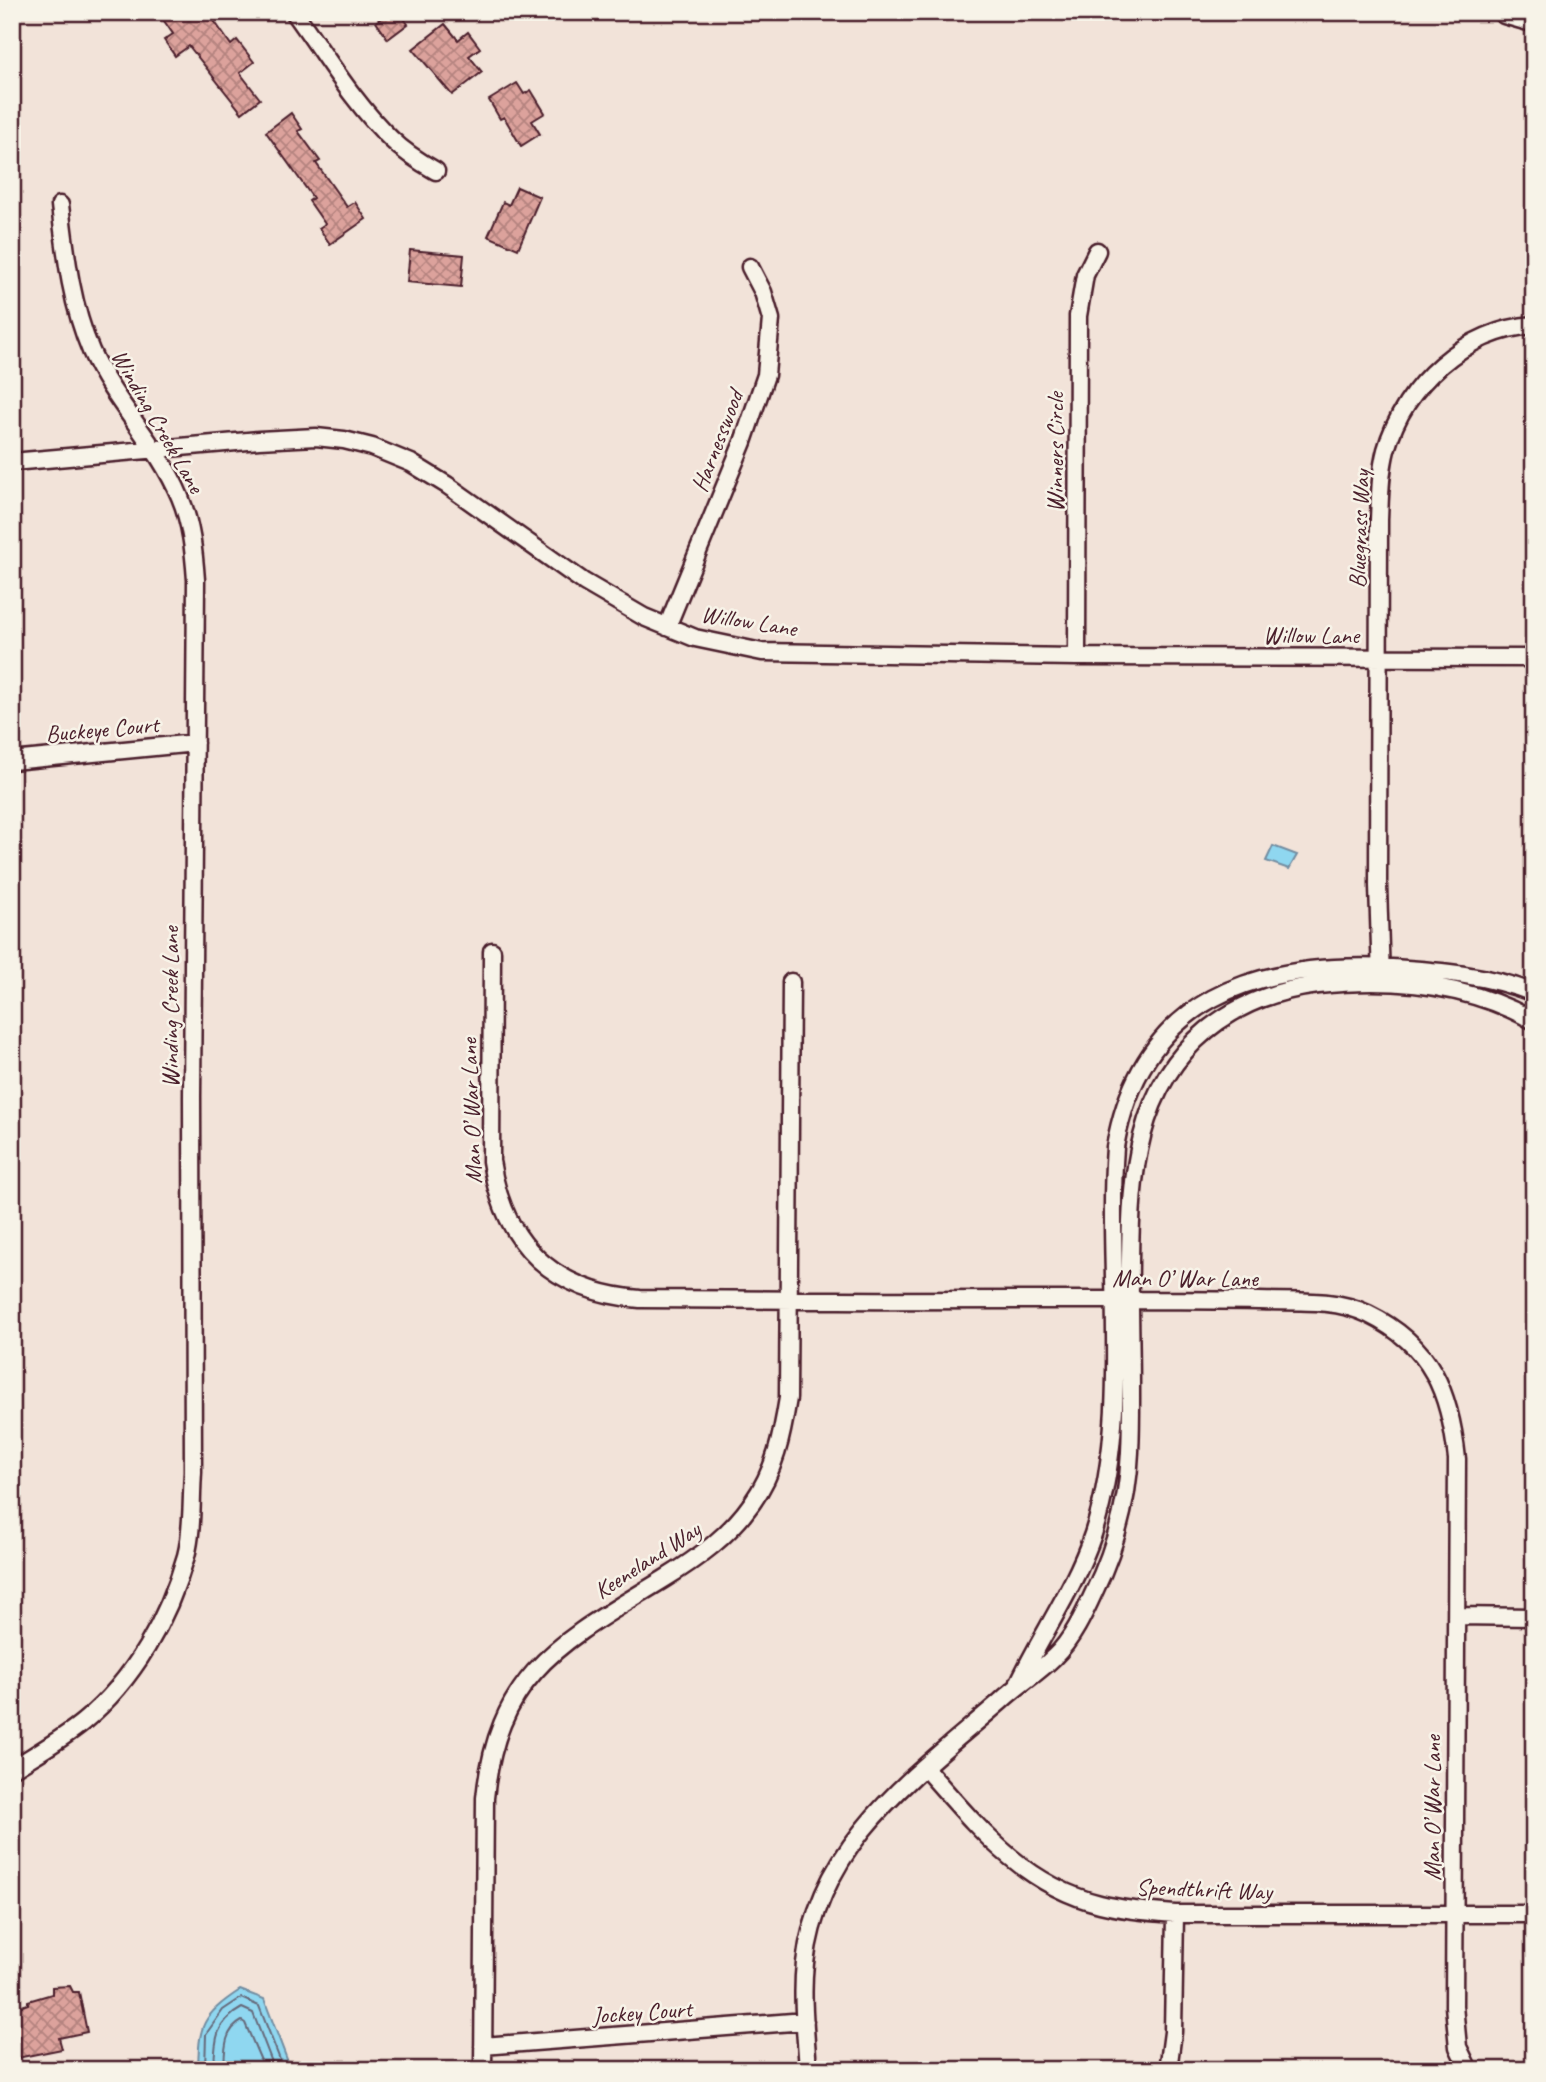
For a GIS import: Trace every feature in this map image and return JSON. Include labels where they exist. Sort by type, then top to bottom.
[{"type":"main road","points":[[1506,12],[1534,20]]},
{"type":"street","points":[[294,12],[363,107],[390,139],[412,157],[436,171]]},
{"type":"street","name":"Winding Creek Lane","points":[[12,1769],[84,1721],[114,1692],[141,1658],[161,1621],[186,1556],[191,1517],[194,1377],[194,552],[180,497],[153,449],[92,354],[77,315],[68,275],[60,205]]},
{"type":"street","name":"Winners Circle","points":[[1077,657],[1078,316],[1085,275],[1097,251]]},
{"type":"street","name":"Harnesswood","points":[[667,627],[743,442],[766,375],[771,319],[750,267]]},
{"type":"street","name":"Bluegrass Way","points":[[1381,976],[1378,886],[1379,657],[1381,478],[1386,450],[1396,424],[1418,388],[1437,368],[1484,337],[1511,328],[1534,325]]},
{"type":"street","name":"Willow Lane","points":[[12,462],[259,439],[344,440],[385,451],[411,463],[608,597],[667,627],[722,645],[762,652],[1077,657],[1534,658]]},
{"type":"street","name":"Buckeye Court","points":[[12,761],[195,743]]},
{"type":"street","name":"Man O’ War Lane","points":[[492,951],[491,1161],[495,1188],[519,1239],[538,1259],[585,1289],[612,1297],[640,1299],[1326,1302],[1366,1313],[1391,1327],[1412,1345],[1438,1378],[1448,1404],[1457,1459],[1454,1915],[1456,2034],[1463,2060],[1469,2070]]},
{"type":"street","points":[[808,2070],[804,1967],[808,1939],[832,1874],[872,1816],[1016,1687],[1056,1656],[1069,1639],[1101,1577],[1115,1537],[1125,1497],[1130,1455],[1115,1147],[1119,1120],[1129,1094],[1157,1046],[1186,1016],[1233,987],[1272,975],[1324,968],[1470,993],[1511,1008],[1534,1021]]},
{"type":"street","points":[[1016,1687],[1078,1573],[1100,1507],[1108,1466],[1131,1204],[1141,1135],[1161,1083],[1177,1060],[1195,1040],[1241,1007],[1293,988],[1440,970],[1480,977],[1534,993]]},
{"type":"street","name":"Keeneland Way","points":[[483,2070],[485,1798],[494,1743],[504,1717],[534,1671],[575,1633],[694,1561],[736,1524],[767,1479],[781,1440],[788,1398],[791,982]]},
{"type":"street","points":[[1456,1616],[1534,1617]]},
{"type":"street","name":"Spendthrift Way","points":[[925,1768],[991,1843],[1023,1869],[1046,1884],[1097,1904],[1125,1910],[1175,1914],[1534,1914]]},
{"type":"street","points":[[1168,2070],[1173,2032],[1175,1914]]},
{"type":"street","name":"Jockey Court","points":[[482,2046],[805,2021]]},
{"type":"water","points":[[1273,846],[1297,855],[1289,869],[1266,861]]},
{"type":"water","points":[[240,1990],[264,1999],[291,2070],[198,2070],[201,2032],[205,2023],[217,2007]]},
{"type":"building","points":[[158,12],[208,12],[231,45],[237,40],[254,62],[240,73],[260,99],[242,113],[189,46],[175,56],[164,40],[173,34]]},
{"type":"building","points":[[389,12],[399,12],[408,24],[388,39],[376,22]]},
{"type":"building","points":[[445,24],[458,40],[468,32],[480,48],[469,56],[482,72],[452,95],[413,49]]},
{"type":"building","points":[[517,83],[524,94],[531,90],[545,113],[532,121],[540,134],[521,146],[504,117],[500,119],[489,100]]},
{"type":"building","points":[[291,113],[302,129],[298,131],[320,161],[316,163],[347,207],[355,202],[366,219],[330,244],[319,228],[325,224],[309,201],[313,198],[266,132]]},
{"type":"building","points":[[517,187],[540,197],[518,249],[488,236],[503,202],[509,205]]},
{"type":"building","points":[[410,250],[464,255],[461,287],[407,282]]},
{"type":"building","points":[[70,1986],[73,1992],[79,1992],[87,2032],[59,2038],[62,2049],[12,2059],[12,2018],[18,2018],[16,2008],[28,2004],[28,2001],[52,1994],[52,1987]]}]
